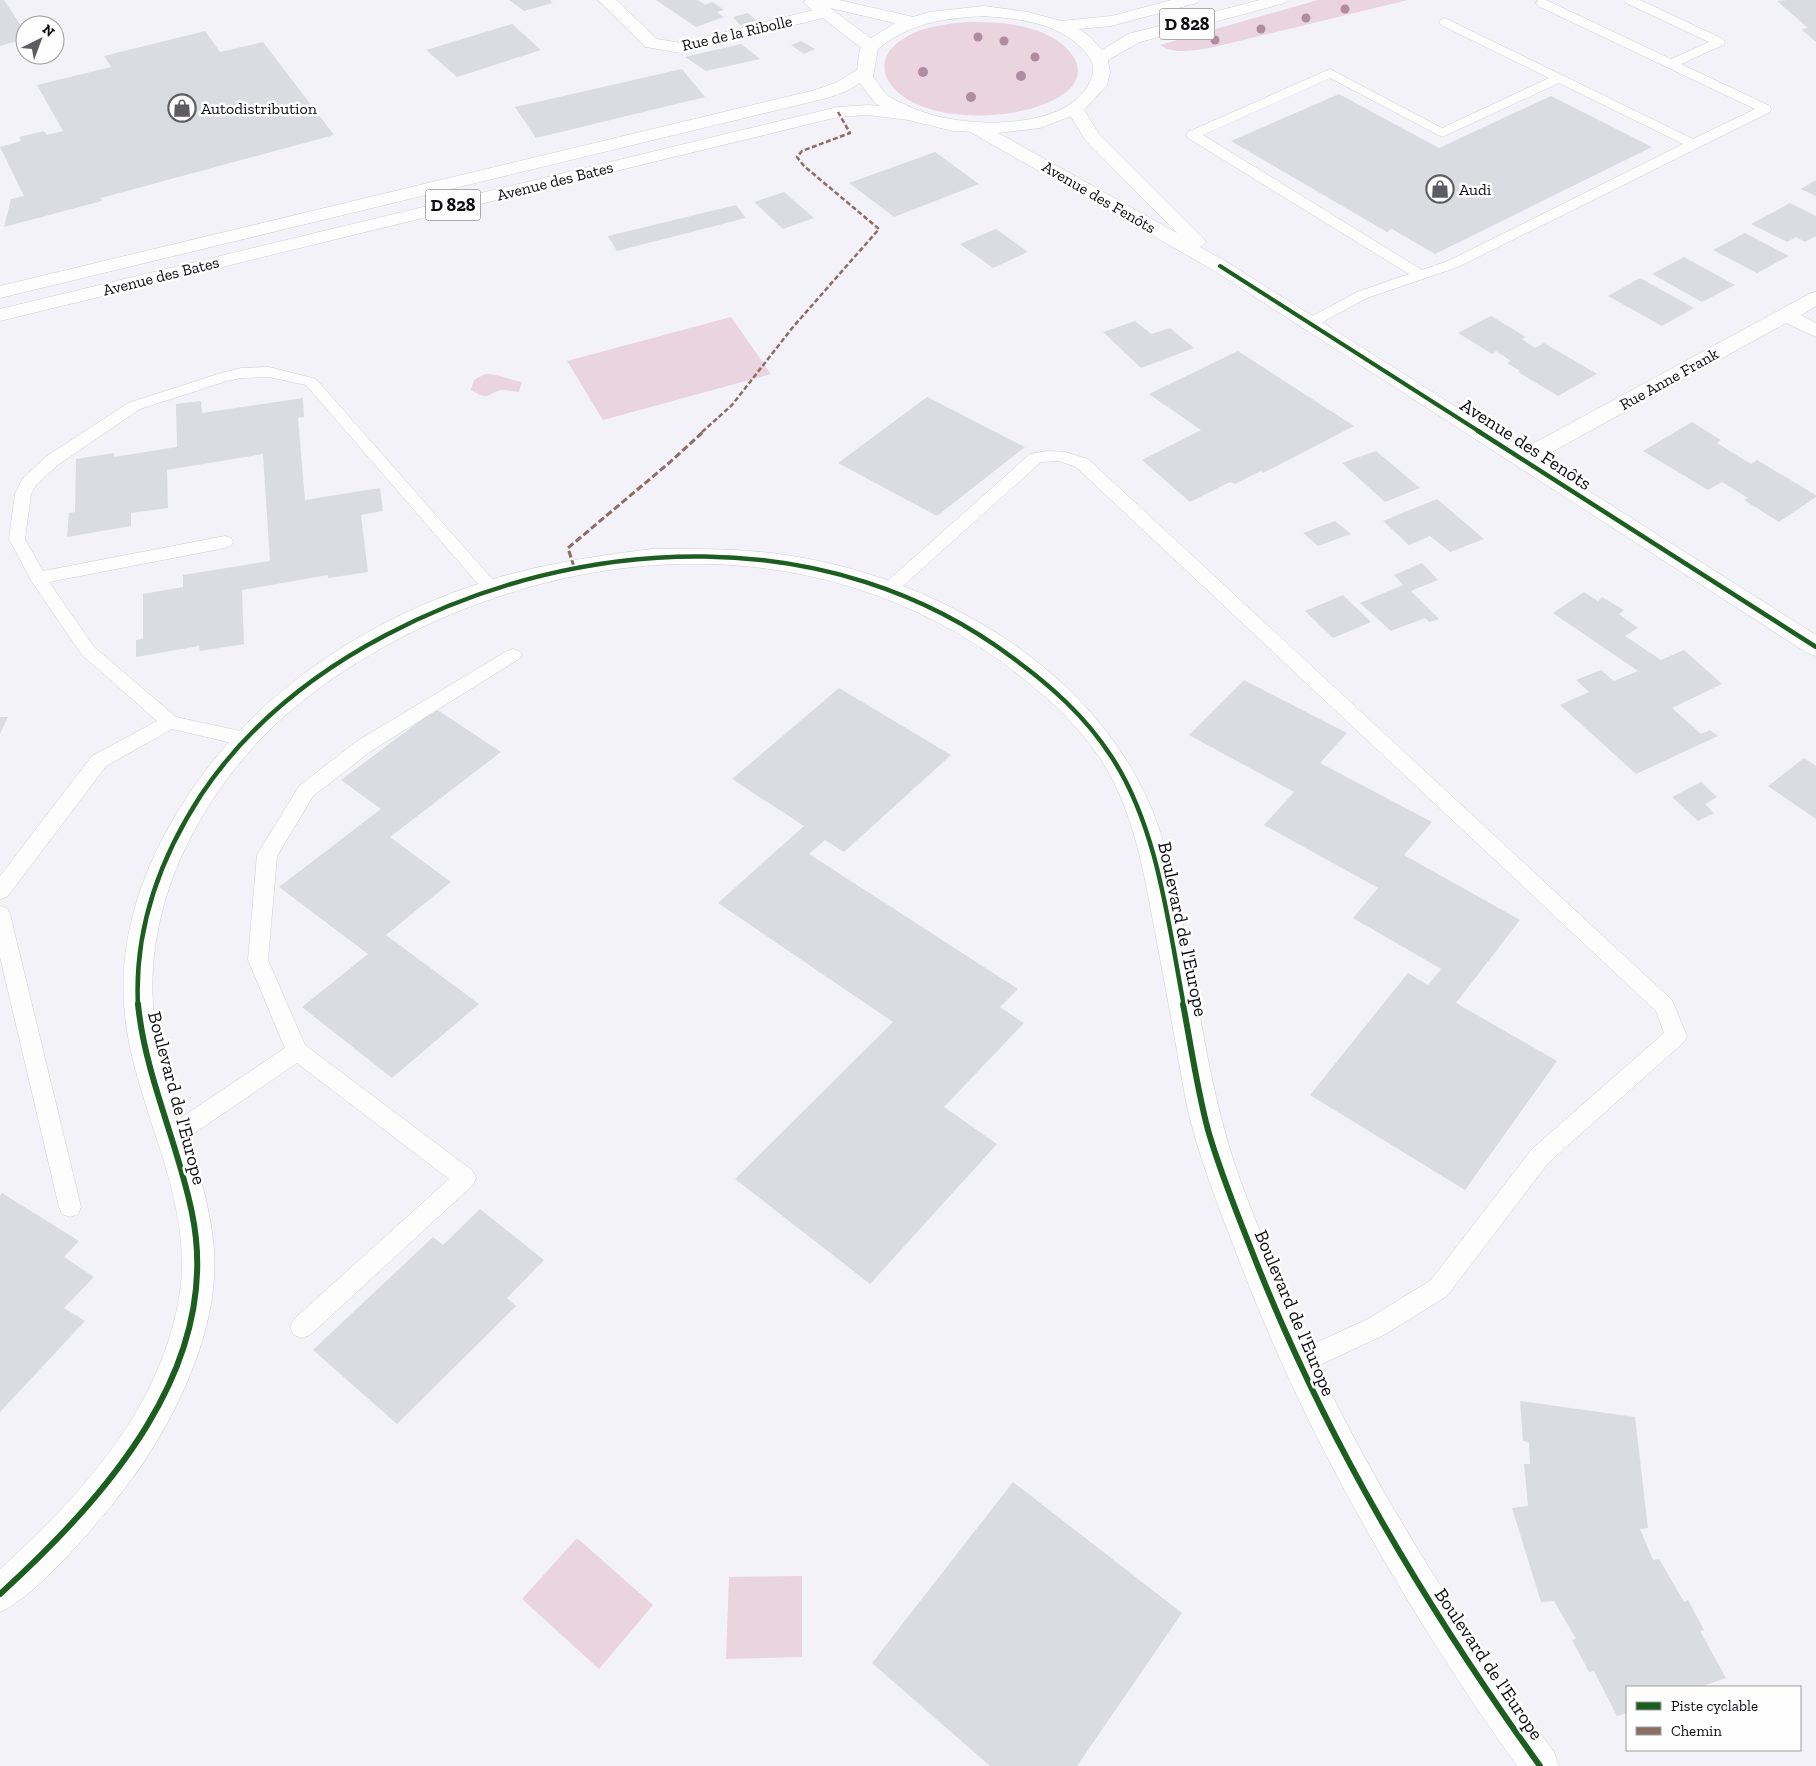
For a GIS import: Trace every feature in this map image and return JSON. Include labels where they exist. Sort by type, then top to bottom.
[{"type":"main road","name":"Rue de la Ribolle","points":[[606,0],[652,43],[681,48],[821,6]]},
{"type":"main road","points":[[809,0],[821,6],[870,46]]},
{"type":"main road","name":"D 828","points":[[1058,26],[1111,21],[1191,0]]},
{"type":"main road","name":"D 828","points":[[1100,58],[1134,38],[1279,0]]},
{"type":"main road","points":[[821,6],[912,22]]},
{"type":"main road","points":[[984,11],[1033,17],[1058,26],[1075,34],[1090,46],[1100,58],[1103,76],[1094,94],[1075,109],[1055,118],[1032,124],[1006,128],[978,129],[941,125],[907,115],[885,103],[870,89],[863,74],[863,63],[870,46],[885,35],[912,22],[934,16],[984,11]]},
{"type":"main road","name":"Avenue des Bates","points":[[0,292],[821,94],[841,87],[863,74]]},
{"type":"main road","name":"Avenue des Fenôts","points":[[1075,109],[1092,137],[1220,266]]},
{"type":"main road","name":"Avenue des Bates","points":[[0,315],[830,114],[868,110],[907,115]]},
{"type":"main road","name":"Avenue des Fenôts","points":[[978,129],[1220,266],[1816,648]]},
{"type":"main road","name":"Rue Anne Frank","points":[[1522,459],[1816,298]]},
{"type":"main road","points":[[1786,315],[1816,332]]},
{"type":"main road","name":"Boulevard de l'Europe","points":[[0,1594],[46,1553],[111,1481],[140,1440],[160,1403],[188,1330],[196,1295],[197,1235],[172,1136],[144,1046],[136,989],[143,934],[150,901],[173,844],[210,785],[245,738],[287,700],[355,653],[428,614],[490,588],[574,567],[646,556],[723,556],[811,566],[889,589],[934,607],[967,625],[1026,665],[1056,691],[1080,716],[1120,769],[1135,798],[1148,836],[1171,939],[1205,1119],[1259,1274],[1298,1363],[1338,1446],[1374,1512],[1465,1661],[1540,1766]]},
{"type":"lane","points":[[1630,0],[1719,42],[1671,64]]},
{"type":"lane","points":[[1310,323],[1362,295],[1453,264],[1765,109],[1542,3]]},
{"type":"lane","points":[[1445,22],[1693,144]]},
{"type":"lane","points":[[1421,275],[1193,135],[1330,73],[1442,133],[1559,78]]},
{"type":"lane","points":[[245,738],[170,722],[88,651],[38,578],[17,539],[23,494],[29,482],[53,460],[134,406],[223,376],[242,373],[269,372],[311,382],[490,588]]},
{"type":"lane","points":[[889,589],[1036,458],[1050,454],[1064,455],[1082,463],[1665,1006],[1676,1036],[1540,1156],[1439,1288],[1376,1327],[1298,1363]]},
{"type":"lane","points":[[38,578],[225,542]]},
{"type":"lane","points":[[302,1327],[465,1178],[297,1050],[258,960],[267,856],[306,791],[364,746],[513,654]]},
{"type":"lane","points":[[3,881],[99,761],[170,722]]},
{"type":"lane","points":[[0,914],[70,1207]]},
{"type":"lane","points":[[172,1136],[297,1050]]},
{"type":"shaded area","points":[[1318,0],[1408,0],[1210,48],[1178,51],[1160,45]]},
{"type":"shaded area","points":[[974,22],[1025,27],[1049,36],[1060,43],[1069,51],[1078,72],[1068,90],[1045,104],[1012,113],[975,115],[939,111],[908,100],[888,80],[885,72],[886,59],[892,48],[900,41],[919,31],[941,25]]},
{"type":"shaded area","points":[[731,317],[771,374],[603,420],[567,361]]},
{"type":"shaded area","points":[[485,374],[522,382],[519,392],[502,390],[488,396],[477,394],[471,390],[474,380]]},
{"type":"shaded area","points":[[577,1538],[653,1605],[599,1669],[522,1599]]},
{"type":"shaded area","points":[[802,1576],[802,1657],[726,1659],[729,1577]]},
{"type":"building","points":[[0,0],[4,0],[15,17],[15,42],[0,46]]},
{"type":"building","points":[[509,0],[550,0],[553,3],[524,11]]},
{"type":"building","points":[[656,0],[698,0],[705,5],[713,2],[724,10],[717,12],[724,17],[696,27]]},
{"type":"building","points":[[1816,0],[1816,42],[1801,29],[1808,28],[1777,1]]},
{"type":"building","points":[[748,13],[757,21],[740,25],[733,17]]},
{"type":"building","points":[[512,24],[541,50],[457,77],[426,50]]},
{"type":"building","name":"Autodistribution","points":[[205,31],[220,52],[263,42],[334,135],[101,198],[102,201],[4,227],[11,199],[24,196],[0,147],[21,141],[19,137],[44,131],[47,135],[63,131],[37,85],[111,67],[104,56]]},
{"type":"building","points":[[801,41],[815,49],[804,54],[791,45]]},
{"type":"building","points":[[741,44],[760,59],[706,71],[685,57]]},
{"type":"building","points":[[682,69],[705,97],[536,138],[515,107]]},
{"type":"building","name":"Audi","points":[[1339,94],[1439,148],[1551,96],[1652,147],[1435,254],[1392,229],[1387,232],[1231,141]]},
{"type":"building","points":[[935,152],[979,184],[894,217],[849,183]]},
{"type":"building","points":[[1816,180],[1816,196],[1801,189]]},
{"type":"building","points":[[784,192],[814,218],[783,229],[754,202]]},
{"type":"building","points":[[1790,203],[1816,216],[1816,236],[1805,242],[1796,237],[1787,242],[1751,224]]},
{"type":"building","points":[[736,205],[746,218],[617,251],[608,236]]},
{"type":"building","points":[[996,229],[1028,252],[993,268],[960,244]]},
{"type":"building","points":[[1745,233],[1789,256],[1757,273],[1713,250]]},
{"type":"building","points":[[1684,257],[1735,285],[1702,302],[1652,274]]},
{"type":"building","points":[[1640,278],[1694,308],[1662,326],[1608,296]]},
{"type":"building","points":[[1491,316],[1526,337],[1522,339],[1535,348],[1544,343],[1597,374],[1558,396],[1518,372],[1520,371],[1507,363],[1511,361],[1496,351],[1492,354],[1458,333]]},
{"type":"building","points":[[1135,321],[1151,334],[1170,328],[1194,348],[1141,368],[1103,332]]},
{"type":"building","points":[[1238,351],[1354,426],[1263,473],[1261,471],[1235,484],[1230,482],[1190,502],[1142,460],[1201,430],[1149,394]]},
{"type":"building","points":[[927,397],[1025,447],[937,516],[838,463]]},
{"type":"building","points":[[303,398],[304,417],[298,418],[305,500],[380,488],[383,511],[361,515],[368,572],[328,578],[328,575],[242,590],[244,644],[200,651],[199,646],[136,657],[136,640],[143,639],[143,594],[183,587],[183,575],[270,561],[263,454],[167,470],[168,508],[131,513],[131,526],[67,537],[69,513],[75,512],[76,459],[114,453],[114,457],[177,447],[176,404],[201,401],[202,413]]},
{"type":"building","points":[[1692,422],[1721,440],[1717,443],[1751,464],[1757,460],[1816,495],[1816,497],[1779,522],[1744,500],[1748,498],[1722,482],[1708,490],[1643,451]]},
{"type":"building","points":[[1376,451],[1420,488],[1385,502],[1342,463]]},
{"type":"building","points":[[1437,499],[1484,539],[1450,552],[1430,536],[1409,545],[1383,521]]},
{"type":"building","points":[[1335,521],[1351,534],[1318,546],[1303,533]]},
{"type":"building","points":[[1422,563],[1438,580],[1411,591],[1439,619],[1430,622],[1425,618],[1391,631],[1360,603],[1403,585],[1394,575]]},
{"type":"building","points":[[1584,592],[1598,601],[1602,597],[1624,610],[1619,614],[1638,628],[1625,636],[1661,660],[1684,650],[1722,684],[1672,708],[1701,734],[1710,730],[1718,736],[1636,774],[1560,705],[1589,692],[1576,680],[1601,670],[1614,681],[1638,671],[1553,613]]},
{"type":"building","points":[[1343,595],[1371,622],[1333,638],[1305,611]]},
{"type":"building","points":[[1244,680],[1347,733],[1320,763],[1432,822],[1404,855],[1520,920],[1456,1003],[1557,1061],[1465,1190],[1310,1095],[1408,973],[1428,985],[1441,969],[1353,918],[1378,888],[1264,825],[1294,792],[1189,735]]},
{"type":"building","points":[[839,688],[951,755],[844,852],[825,840],[809,854],[1018,989],[1000,1007],[1024,1023],[944,1107],[997,1144],[870,1284],[735,1179],[893,1022],[718,903],[804,826],[732,779]]},
{"type":"building","points":[[436,709],[501,752],[390,837],[451,882],[386,935],[479,1004],[392,1078],[302,1007],[368,954],[279,887],[381,809],[341,780]]},
{"type":"building","points":[[0,717],[8,717],[0,734]]},
{"type":"building","points":[[1804,758],[1816,766],[1816,819],[1768,786]]},
{"type":"building","points":[[1701,782],[1717,797],[1705,804],[1714,813],[1698,821],[1672,797]]},
{"type":"building","points":[[2,1193],[79,1241],[64,1257],[94,1277],[64,1308],[85,1321],[0,1412],[0,1195]]},
{"type":"building","points":[[480,1209],[544,1260],[507,1298],[516,1306],[397,1424],[313,1350],[433,1237],[443,1245]]},
{"type":"building","points":[[1520,1401],[1635,1417],[1648,1528],[1640,1529],[1653,1560],[1659,1559],[1684,1602],[1688,1600],[1704,1630],[1700,1631],[1726,1678],[1703,1686],[1626,1686],[1626,1713],[1617,1716],[1594,1671],[1589,1672],[1572,1640],[1576,1639],[1554,1601],[1541,1602],[1512,1508],[1528,1506],[1524,1464],[1530,1464],[1529,1443],[1523,1441]]},
{"type":"building","points":[[1013,1482],[1182,1613],[1077,1766],[990,1766],[872,1663]]},
{"type":"marked path","points":[[574,567],[568,548],[669,463],[732,405],[793,327],[879,229],[804,166],[797,157],[802,151],[850,133],[838,112]]},
{"type":"cycle path","points":[[1220,266],[1816,647]]},
{"type":"cycle path","points":[[0,1594],[83,1513],[129,1455],[166,1389],[188,1330],[198,1274],[196,1230],[184,1177],[143,1040],[137,983],[144,927],[154,890],[171,848],[207,787],[250,734],[275,710],[305,686],[337,663],[407,624],[443,607],[512,582],[582,566],[652,557],[723,556],[792,564],[860,580],[926,604],[987,638],[1045,682],[1086,722],[1109,752],[1120,769],[1141,815],[1153,854],[1208,1130],[1225,1181],[1267,1291],[1333,1433],[1409,1570],[1450,1637],[1540,1766]]},
{"type":"place","name":"Autodistribution","points":[[182,108]]},
{"type":"place","name":"Audi","points":[[1440,189]]}]
